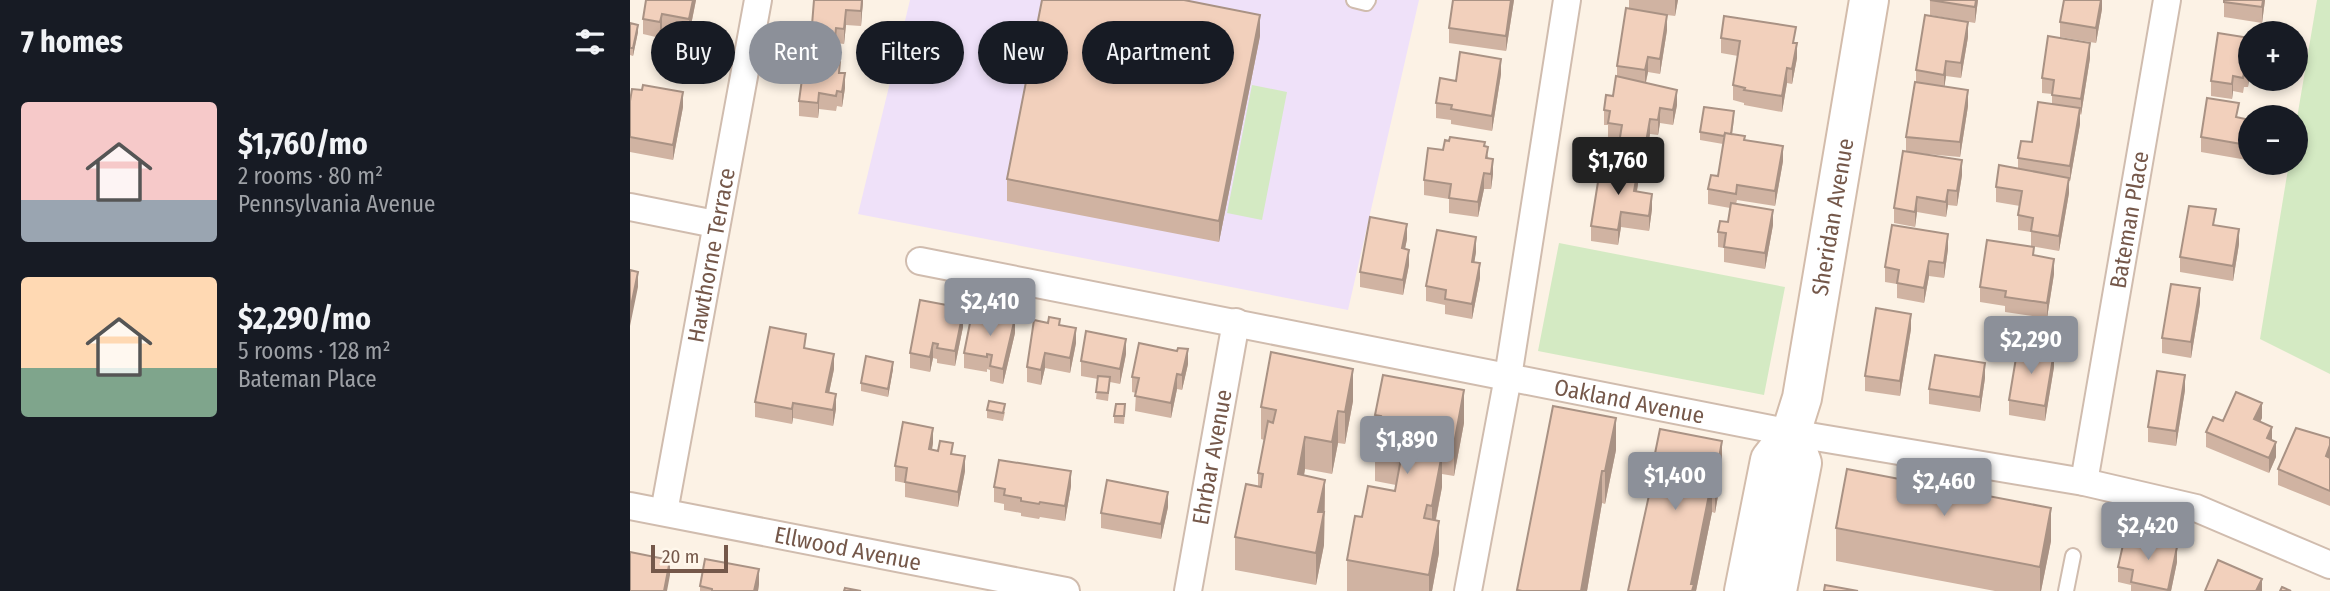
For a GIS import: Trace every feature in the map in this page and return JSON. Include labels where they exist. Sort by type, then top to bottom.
[{"type":"street","name":"Hawthorne Terrace","points":[[664,512],[758,0]]},
{"type":"street","points":[[1468,591],[1507,377],[1567,0]]},
{"type":"street","name":"Sheridan Avenue","points":[[1744,591],[1770,460],[1791,433],[1802,398],[1869,0]]},
{"type":"street","name":"Bateman Place","points":[[2084,482],[2166,0]]},
{"type":"street","points":[[630,206],[715,225]]},
{"type":"street","name":"Oakland Avenue","points":[[920,261],[1791,433],[2084,482],[2196,508],[2330,565]]},
{"type":"street","name":"Ehrbar Avenue","points":[[1188,591],[1236,322]]},
{"type":"street","points":[[1777,591],[1802,463],[1791,433]]},
{"type":"street","name":"Ellwood Avenue","points":[[630,506],[1066,591]]},
{"type":"lane","points":[[1354,0],[1366,3],[1367,0]]},
{"type":"lane","points":[[2066,591],[2073,556]]},
{"type":"shaded area","points":[[910,0],[1419,0],[1348,310],[858,214],[890,84],[964,84],[964,21],[905,21]]},
{"type":"green space","points":[[2317,0],[2330,0],[2330,374],[2260,339],[2287,175],[2308,175],[2308,105],[2299,105],[2302,91],[2308,91],[2308,53]]},
{"type":"green space","points":[[1252,85],[1287,92],[1262,220],[1227,213]]},
{"type":"green space","points":[[1559,243],[1785,287],[1764,395],[1538,351]]},
{"type":"building","points":[[646,0],[693,0],[689,19],[662,14],[660,21],[643,19]]},
{"type":"building","points":[[814,0],[862,0],[861,11],[846,10],[844,29],[842,21],[812,21]]},
{"type":"building","points":[[1042,0],[1184,0],[1260,15],[1219,221],[1007,179],[1026,84],[1068,84],[1068,21],[1038,21]]},
{"type":"building","points":[[1453,0],[1511,0],[1506,36],[1449,28]]},
{"type":"building","points":[[1930,0],[1976,0],[1975,7]]},
{"type":"building","points":[[2064,0],[2101,0],[2096,28],[2060,22]]},
{"type":"building","points":[[2224,0],[2263,0],[2262,7]]},
{"type":"building","points":[[1626,8],[1667,15],[1660,59],[1648,57],[1645,70],[1617,66]]},
{"type":"building","points":[[1925,15],[1968,22],[1961,63],[1946,61],[1944,75],[1916,70]]},
{"type":"building","points":[[1724,16],[1796,27],[1793,43],[1797,43],[1792,69],[1787,68],[1782,96],[1744,90],[1745,88],[1733,85],[1740,41],[1721,38]]},
{"type":"building","points":[[630,23],[638,25],[633,48],[630,48]]},
{"type":"building","points":[[2218,33],[2238,36],[2238,77],[2233,76],[2232,84],[2211,81]]},
{"type":"building","points":[[2048,36],[2090,43],[2081,99],[2052,95],[2054,80],[2042,78]]},
{"type":"building","points":[[1460,52],[1501,59],[1492,116],[1451,109],[1452,105],[1436,103],[1440,78],[1456,81]]},
{"type":"building","points":[[842,73],[845,73],[842,92],[837,91],[836,96],[819,93],[818,103],[799,101],[801,84],[842,84]]},
{"type":"building","points":[[1616,76],[1677,90],[1673,110],[1660,108],[1658,120],[1650,119],[1644,154],[1618,149],[1622,125],[1608,123],[1610,111],[1604,110],[1606,95],[1613,96]]},
{"type":"building","points":[[1915,82],[1968,90],[1960,142],[1906,137]]},
{"type":"building","points":[[643,85],[683,92],[673,145],[630,137],[632,89],[642,90]]},
{"type":"building","points":[[2207,98],[2239,103],[2236,117],[2238,143],[2201,137]]},
{"type":"building","points":[[2038,102],[2080,108],[2070,166],[2018,158],[2021,141],[2032,142]]},
{"type":"building","points":[[1704,107],[1734,111],[1731,134],[1725,133],[1724,136],[1700,132]]},
{"type":"building","points":[[1725,133],[1745,136],[1744,140],[1783,146],[1775,191],[1737,185],[1736,194],[1708,189],[1711,175],[1718,176]]},
{"type":"building","points":[[1450,137],[1485,142],[1484,146],[1488,147],[1486,158],[1493,159],[1491,174],[1484,173],[1478,202],[1449,198],[1451,184],[1424,180],[1428,148],[1443,150],[1445,140],[1449,141]]},
{"type":"building","points":[[1903,151],[1962,160],[1957,191],[1948,190],[1946,202],[1917,197],[1915,212],[1894,208]]},
{"type":"building","points":[[1601,163],[1638,169],[1634,191],[1652,194],[1649,216],[1621,212],[1618,230],[1591,226]]},
{"type":"building","points":[[1999,165],[2069,178],[2059,236],[2031,231],[2033,218],[2018,215],[2022,191],[1996,187]]},
{"type":"building","points":[[1731,203],[1773,210],[1765,253],[1724,247],[1726,233],[1718,232],[1720,221],[1728,222]]},
{"type":"building","points":[[2189,206],[2216,209],[2213,225],[2239,229],[2233,266],[2180,257]]},
{"type":"building","points":[[1370,217],[1407,224],[1402,248],[1409,250],[1403,280],[1360,272]]},
{"type":"building","points":[[1892,225],[1948,234],[1944,263],[1929,261],[1924,288],[1897,283],[1899,270],[1885,267]]},
{"type":"building","points":[[1437,230],[1476,237],[1472,262],[1480,263],[1472,304],[1445,299],[1446,290],[1426,286]]},
{"type":"building","points":[[1987,240],[2034,247],[2033,255],[2054,259],[2047,303],[2005,297],[2006,291],[1980,287]]},
{"type":"building","points":[[630,270],[638,272],[630,311]]},
{"type":"building","points":[[2171,284],[2200,288],[2191,342],[2162,338]]},
{"type":"building","points":[[920,300],[952,306],[951,310],[963,312],[955,351],[937,348],[938,344],[933,343],[930,357],[910,353]]},
{"type":"building","points":[[1876,308],[1911,314],[1900,381],[1865,376]]},
{"type":"building","points":[[972,313],[995,318],[995,314],[1015,318],[1003,369],[990,366],[992,355],[987,354],[987,357],[964,353]]},
{"type":"building","points":[[1049,317],[1060,319],[1059,325],[1076,328],[1070,358],[1045,353],[1041,370],[1027,367],[1034,320],[1048,323]]},
{"type":"building","points":[[770,327],[806,334],[804,348],[834,354],[826,392],[836,394],[833,410],[793,403],[792,409],[755,402]]},
{"type":"building","points":[[1086,331],[1126,339],[1120,369],[1081,361]]},
{"type":"building","points":[[1139,343],[1177,351],[1178,348],[1188,349],[1182,375],[1177,374],[1171,403],[1135,396],[1139,378],[1132,377]]},
{"type":"building","points":[[2018,346],[2054,352],[2045,406],[2009,400]]},
{"type":"building","points":[[1271,352],[1353,369],[1345,412],[1338,411],[1332,442],[1305,437],[1298,474],[1325,480],[1318,512],[1324,512],[1316,553],[1235,537],[1246,484],[1261,487],[1263,474],[1258,473],[1268,421],[1273,423],[1276,410],[1261,407]]},
{"type":"building","points":[[1935,355],[1985,363],[1980,397],[1929,389]]},
{"type":"building","points":[[866,356],[893,362],[888,389],[861,383]]},
{"type":"building","points":[[2157,371],[2185,375],[2176,431],[2148,427]]},
{"type":"building","points":[[1383,375],[1464,390],[1454,444],[1439,441],[1436,453],[1442,454],[1432,506],[1427,505],[1424,518],[1439,521],[1429,575],[1347,560],[1355,516],[1362,517],[1368,486],[1395,491],[1402,453],[1375,448],[1381,416],[1375,415]]},
{"type":"building","points":[[1098,376],[1110,377],[1108,393],[1096,392]]},
{"type":"building","points":[[2236,392],[2262,403],[2254,419],[2272,427],[2267,438],[2276,442],[2269,458],[2206,432],[2213,417],[2223,421]]},
{"type":"building","points":[[989,401],[1005,404],[1003,413],[987,410]]},
{"type":"building","points":[[1116,404],[1125,404],[1124,416],[1114,416]]},
{"type":"building","points":[[1553,406],[1616,418],[1605,471],[1602,471],[1581,591],[1522,591],[1517,590]]},
{"type":"building","points":[[903,422],[933,428],[929,449],[938,451],[940,441],[953,443],[951,454],[965,456],[958,492],[905,482],[907,468],[895,466]]},
{"type":"building","points":[[2296,428],[2330,438],[2326,456],[2330,458],[2330,491],[2278,469]]},
{"type":"building","points":[[1660,429],[1722,441],[1715,480],[1712,480],[1691,584],[1694,584],[1692,591],[1628,591],[1655,468],[1652,468]]},
{"type":"building","points":[[999,460],[1071,471],[1065,506],[1021,501],[1021,498],[1004,495],[1005,489],[994,487]]},
{"type":"building","points":[[1847,469],[2051,508],[2040,567],[1836,528]]},
{"type":"building","points":[[1107,480],[1168,492],[1161,524],[1101,513]]},
{"type":"building","points":[[2125,536],[2177,547],[2168,590],[2131,582],[2133,570],[2118,567]]},
{"type":"building","points":[[630,552],[670,560],[664,591],[630,591]]},
{"type":"building","points":[[705,559],[759,569],[754,591],[712,591],[700,586]]},
{"type":"building","points":[[2218,560],[2262,579],[2256,591],[2205,591]]},
{"type":"building","points":[[1825,585],[1858,591],[1824,591]]}]
